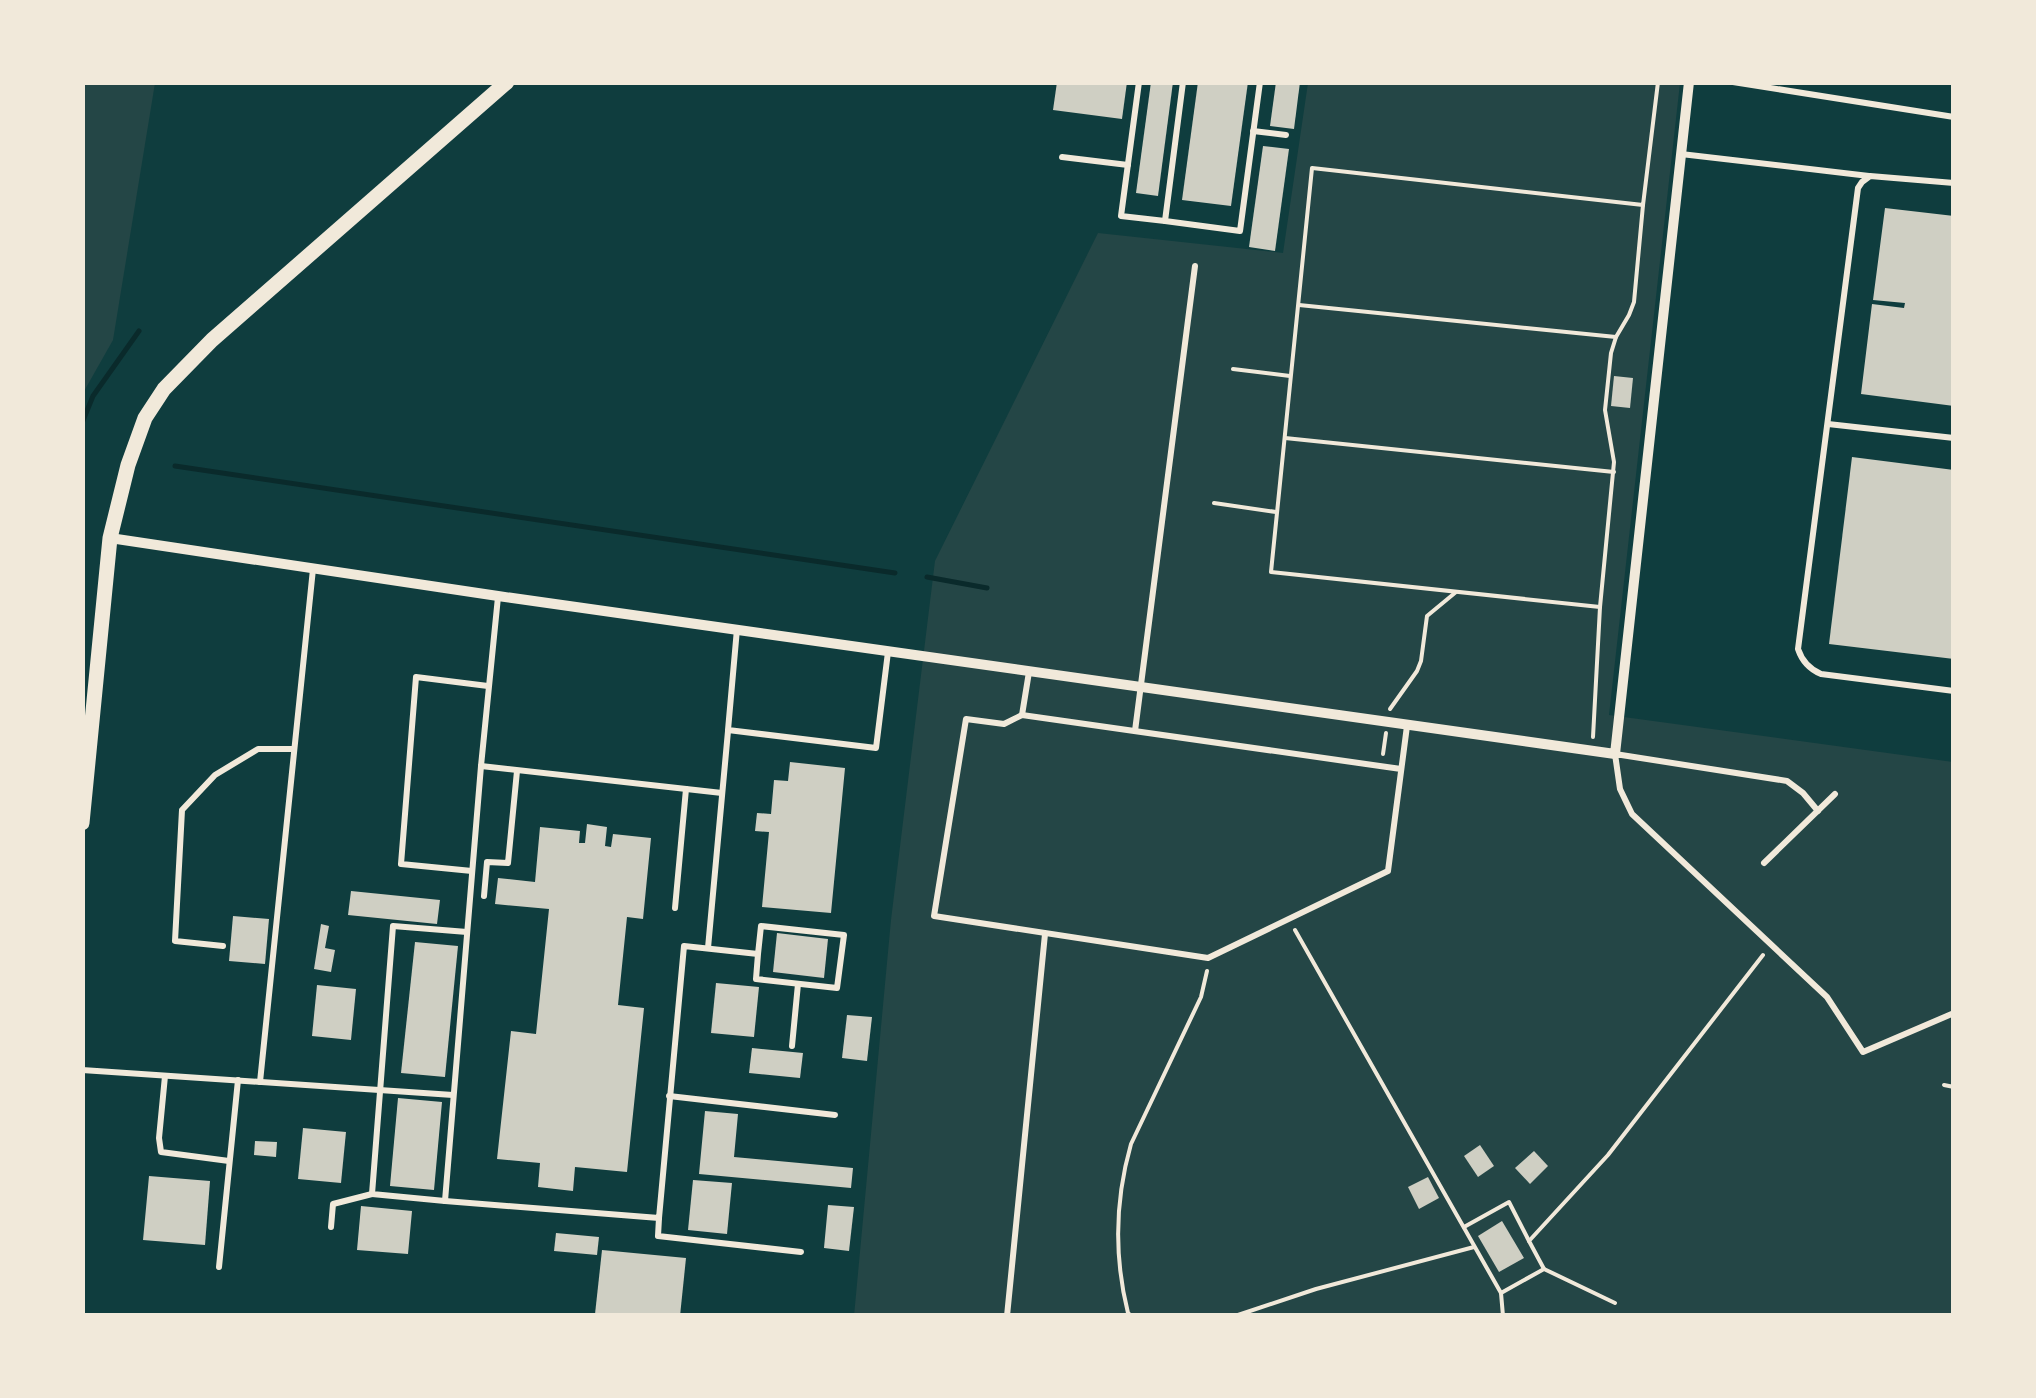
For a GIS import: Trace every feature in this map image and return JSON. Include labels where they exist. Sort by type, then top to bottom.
[{"type":"street","points":[[82,823],[110,538],[128,465],[145,418],[164,389],[212,340],[506,82]]},
{"type":"street","points":[[110,538],[1615,754],[1690,82]]},
{"type":"lane","points":[[1138,82],[1121,216],[1240,231],[1260,82]]},
{"type":"lane","points":[[1165,221],[1183,82]]},
{"type":"lane","points":[[1733,82],[1954,117]]},
{"type":"lane","points":[[1253,131],[1286,135]]},
{"type":"lane","points":[[1682,154],[1954,184]]},
{"type":"lane","points":[[1062,157],[1128,164]]},
{"type":"lane","points":[[1870,176],[1858,188],[1798,649],[1808,666],[1821,674],[1954,691]]},
{"type":"lane","points":[[1135,731],[1195,266]]},
{"type":"lane","points":[[1828,424],[1954,438]]},
{"type":"lane","points":[[260,1082],[314,568]]},
{"type":"lane","points":[[446,1200],[498,596]]},
{"type":"lane","points":[[708,948],[737,628]]},
{"type":"lane","points":[[728,730],[876,748],[888,650]]},
{"type":"lane","points":[[1022,715],[1029,671]]},
{"type":"lane","points":[[472,871],[401,864],[416,676],[488,686]]},
{"type":"lane","points":[[1401,769],[1022,715],[1004,724],[966,719],[934,916],[1208,958],[1388,871],[1407,726]]},
{"type":"lane","points":[[222,946],[175,941],[182,810],[215,775],[258,749],[293,748]]},
{"type":"lane","points":[[1818,811],[1786,781],[1615,754],[1620,790],[1632,814],[1828,997],[1864,1052],[1954,1013]]},
{"type":"lane","points":[[481,766],[722,794]]},
{"type":"lane","points":[[484,896],[487,862],[508,864],[517,771]]},
{"type":"lane","points":[[675,908],[686,789]]},
{"type":"lane","points":[[1764,863],[1835,794]]},
{"type":"lane","points":[[372,1194],[393,926],[467,932]]},
{"type":"lane","points":[[762,926],[844,935],[838,988],[756,979],[758,954],[762,926]]},
{"type":"lane","points":[[1006,1316],[1045,934]]},
{"type":"lane","points":[[758,954],[684,946],[658,1236],[801,1252]]},
{"type":"lane","points":[[792,1046],[798,984]]},
{"type":"lane","points":[[82,1070],[453,1095]]},
{"type":"lane","points":[[166,1076],[161,1152],[229,1161]]},
{"type":"lane","points":[[219,1268],[238,1080]]},
{"type":"lane","points":[[669,1096],[835,1115]]},
{"type":"lane","points":[[331,1227],[334,1204],[372,1194],[659,1218]]},
{"type":"path","points":[[1592,752],[1600,607],[1614,472],[1604,410],[1610,353],[1634,302],[1658,82]]},
{"type":"path","points":[[1600,607],[1270,572],[1312,168],[1644,204]]},
{"type":"path","points":[[1299,305],[1616,338]]},
{"type":"path","points":[[1233,369],[1290,376]]},
{"type":"path","points":[[1285,438],[1614,472]]},
{"type":"path","points":[[1214,503],[1276,512]]},
{"type":"path","points":[[1381,766],[1389,711],[1421,661],[1427,616],[1456,592]]},
{"type":"path","points":[[1288,918],[1501,1293],[1503,1316]]},
{"type":"path","points":[[1529,1241],[1608,1155],[1772,944]]},
{"type":"path","points":[[1131,1316],[1120,1278],[1118,1242],[1125,1163],[1130,1144],[1204,988],[1208,958]]},
{"type":"path","points":[[1944,1085],[1954,1086]]},
{"type":"path","points":[[1463,1227],[1509,1202],[1544,1269],[1615,1303]]},
{"type":"path","points":[[1234,1316],[1316,1288],[1474,1247]]},
{"type":"path","points":[[1501,1293],[1544,1269]]},
{"type":"shaded area","points":[[83,82],[155,83],[113,340],[83,393]]},
{"type":"shaded area","points":[[1308,83],[1680,83],[1609,715],[1953,762],[1953,1315],[854,1316],[891,920],[935,561],[1098,233],[1283,253]]},
{"type":"building","points":[[1057,82],[1127,82],[1122,119],[1053,110]]},
{"type":"building","points":[[1151,82],[1173,82],[1158,196],[1136,193]]},
{"type":"building","points":[[1198,82],[1248,82],[1231,206],[1182,200]]},
{"type":"building","points":[[1276,82],[1300,82],[1294,129],[1270,126]]},
{"type":"building","points":[[1263,146],[1289,149],[1275,251],[1249,247]]},
{"type":"building","points":[[1885,208],[1954,216],[1954,406],[1861,394],[1872,304],[1904,308],[1905,303],[1873,300]]},
{"type":"building","points":[[1614,376],[1633,378],[1630,408],[1611,406]]},
{"type":"building","points":[[1852,457],[1954,470],[1954,659],[1829,644]]},
{"type":"building","points":[[790,762],[845,768],[831,913],[762,907],[769,832],[755,831],[757,813],[771,814],[774,780],[788,781]]},
{"type":"building","points":[[587,824],[607,827],[605,846],[611,847],[613,834],[651,838],[643,919],[627,917],[618,1005],[644,1008],[627,1172],[575,1167],[573,1191],[538,1187],[540,1163],[497,1159],[511,1031],[536,1034],[549,909],[495,904],[498,878],[535,882],[540,827],[580,831],[579,843],[585,843]]},
{"type":"building","points":[[351,891],[440,900],[437,924],[348,915]]},
{"type":"building","points":[[233,916],[269,919],[265,964],[229,961]]},
{"type":"building","points":[[321,924],[329,926],[325,948],[335,950],[331,972],[314,969]]},
{"type":"building","points":[[777,933],[828,939],[824,978],[773,972]]},
{"type":"building","points":[[415,942],[458,946],[445,1077],[401,1073]]},
{"type":"building","points":[[716,983],[759,987],[754,1037],[711,1033]]},
{"type":"building","points":[[317,985],[356,989],[351,1040],[312,1036]]},
{"type":"building","points":[[847,1015],[872,1017],[867,1061],[842,1058]]},
{"type":"building","points":[[752,1048],[803,1053],[800,1078],[749,1073]]},
{"type":"building","points":[[398,1098],[442,1102],[434,1190],[390,1186]]},
{"type":"building","points":[[705,1111],[738,1114],[734,1157],[853,1168],[851,1188],[699,1174]]},
{"type":"building","points":[[303,1128],[346,1132],[341,1183],[298,1179]]},
{"type":"building","points":[[255,1141],[277,1142],[276,1157],[254,1155]]},
{"type":"building","points":[[1480,1145],[1494,1166],[1478,1177],[1464,1156]]},
{"type":"building","points":[[1534,1151],[1548,1166],[1530,1184],[1515,1168]]},
{"type":"building","points":[[149,1176],[210,1181],[205,1245],[143,1240]]},
{"type":"building","points":[[1428,1177],[1439,1198],[1419,1209],[1408,1187]]},
{"type":"building","points":[[693,1180],[732,1183],[727,1234],[688,1230]]},
{"type":"building","points":[[828,1205],[854,1207],[849,1251],[824,1248]]},
{"type":"building","points":[[361,1206],[412,1211],[408,1254],[357,1250]]},
{"type":"building","points":[[1502,1221],[1524,1258],[1499,1272],[1478,1236]]},
{"type":"building","points":[[556,1233],[599,1237],[597,1255],[554,1251]]},
{"type":"building","points":[[602,1250],[686,1258],[680,1316],[595,1314]]},
{"type":"waterway","points":[[82,423],[93,396],[139,331]]},
{"type":"waterway","points":[[175,466],[895,573]]},
{"type":"waterway","points":[[927,577],[987,588]]}]
